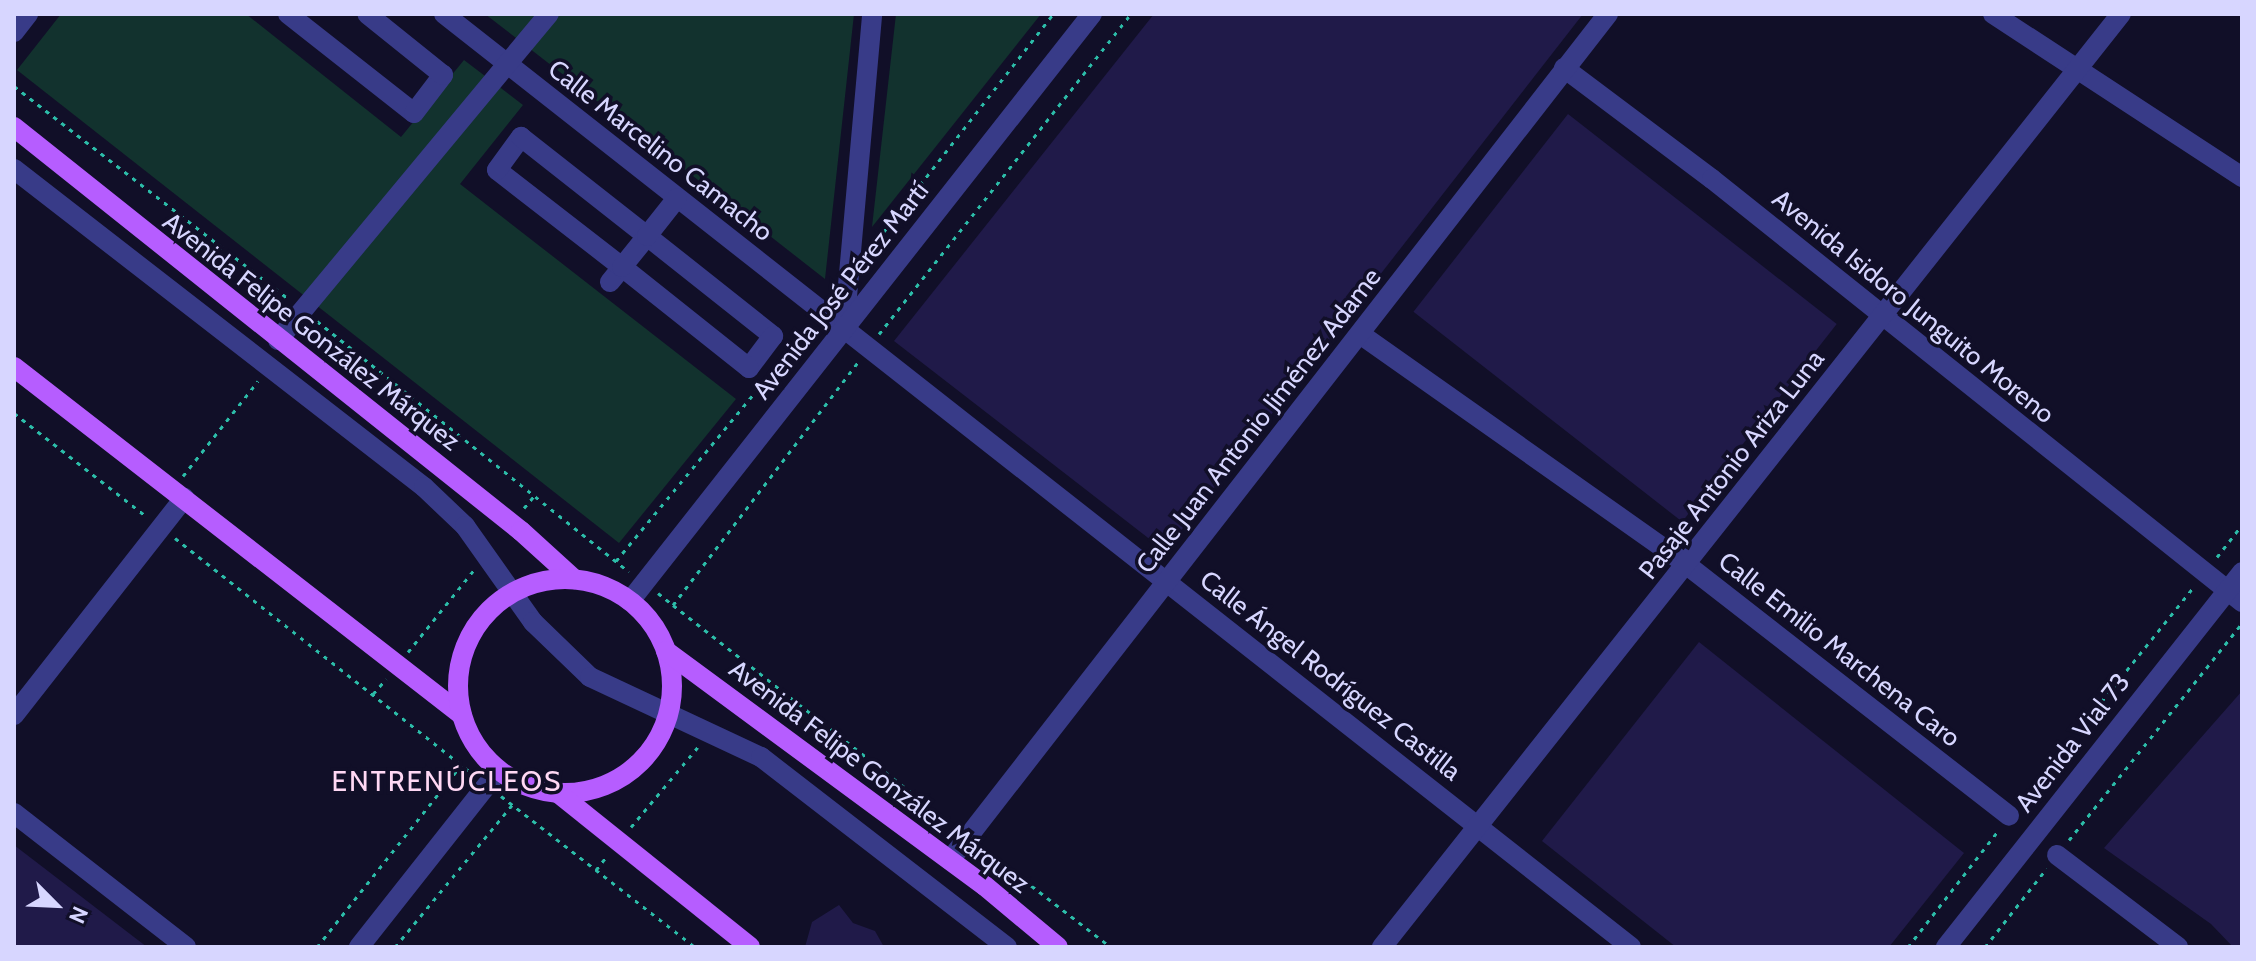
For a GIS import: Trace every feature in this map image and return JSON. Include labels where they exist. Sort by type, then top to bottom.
[{"type":"main road","name":"Avenida Felipe González Márquez","points":[[14,127],[512,524],[574,579]]},
{"type":"main road","points":[[14,367],[462,715]]},
{"type":"main road","points":[[574,579],[604,586],[630,601],[652,623],[666,651],[672,686],[668,713],[650,751],[625,775],[593,790],[558,793],[493,778],[462,715],[458,681],[465,648],[482,618],[513,592],[540,582],[574,579]]},
{"type":"main road","name":"Avenida Felipe González Márquez","points":[[666,651],[950,860],[1058,947]]},
{"type":"main road","points":[[558,793],[750,947]]},
{"type":"street","points":[[14,32],[28,14]]},
{"type":"street","points":[[278,16],[414,113],[443,75],[367,14]]},
{"type":"street","name":"Calle Marcelino Camacho","points":[[444,14],[844,330]]},
{"type":"street","points":[[278,340],[549,14]]},
{"type":"street","points":[[844,330],[872,14]]},
{"type":"street","name":"Avenida José Pérez Martí","points":[[630,601],[1092,14]]},
{"type":"street","name":"Calle Juan Antonio Jiménez Adame","points":[[950,860],[1608,14]]},
{"type":"street","points":[[1993,14],[2242,177]]},
{"type":"street","name":"Pasaje Antonio Ariza Luna","points":[[1382,947],[2121,14]]},
{"type":"street","name":"Avenida Isidoro Junguito Moreno","points":[[1564,68],[2234,596]]},
{"type":"street","points":[[521,137],[773,336],[749,368],[616,274],[497,170],[521,137]]},
{"type":"street","points":[[14,169],[424,487],[485,555],[559,652],[590,677],[712,730],[797,780],[1007,947]]},
{"type":"street","points":[[616,274],[677,198]]},
{"type":"street","name":"Calle Ángel Rodríguez Castilla","points":[[844,330],[1631,947]]},
{"type":"street","name":"Calle Emilio Marchena Caro","points":[[1360,334],[1687,565],[2009,816]]},
{"type":"street","points":[[14,715],[184,498]]},
{"type":"street","name":"Avenida Vial 73","points":[[1946,947],[2234,596],[2242,572]]},
{"type":"street","points":[[359,947],[493,778]]},
{"type":"street","points":[[14,813],[186,947]]},
{"type":"street","points":[[2057,855],[2178,947]]},
{"type":"path","points":[[14,86],[303,310]]},
{"type":"path","points":[[14,98],[20,90]]},
{"type":"path","points":[[14,413],[462,765],[493,778],[512,804],[695,947]]},
{"type":"path","points":[[512,524],[534,496]]},
{"type":"path","points":[[1908,947],[2242,525]]},
{"type":"path","points":[[373,694],[485,555]]},
{"type":"path","points":[[673,605],[1111,947]]},
{"type":"path","points":[[1985,947],[2242,623]]},
{"type":"path","points":[[734,701],[758,673]]},
{"type":"path","points":[[596,870],[712,730]]},
{"type":"path","points":[[317,947],[462,765]]},
{"type":"path","points":[[395,947],[512,804]]},
{"type":"green space","points":[[61,14],[246,14],[401,137],[464,60],[523,105],[460,184],[736,399],[619,543],[17,70]]},
{"type":"green space","points":[[485,14],[854,14],[825,279],[556,69]]},
{"type":"green space","points":[[896,14],[1041,14],[872,227]]},
{"type":"building","points":[[1154,14],[1583,14],[1165,551],[894,341]]},
{"type":"building","points":[[1568,114],[1837,324],[1682,522],[1413,312]]},
{"type":"building","points":[[1699,642],[1964,853],[1889,947],[1676,947],[1542,841]]},
{"type":"building","points":[[2242,691],[2242,947],[2233,947],[2211,924],[2104,848]]},
{"type":"building","points":[[14,845],[147,947],[14,947]]},
{"type":"building","points":[[839,905],[853,923],[875,931],[884,947],[805,947],[812,922]]},
{"type":"district","name":"ENTRENÚCLEOS","points":[[447,781]]}]
